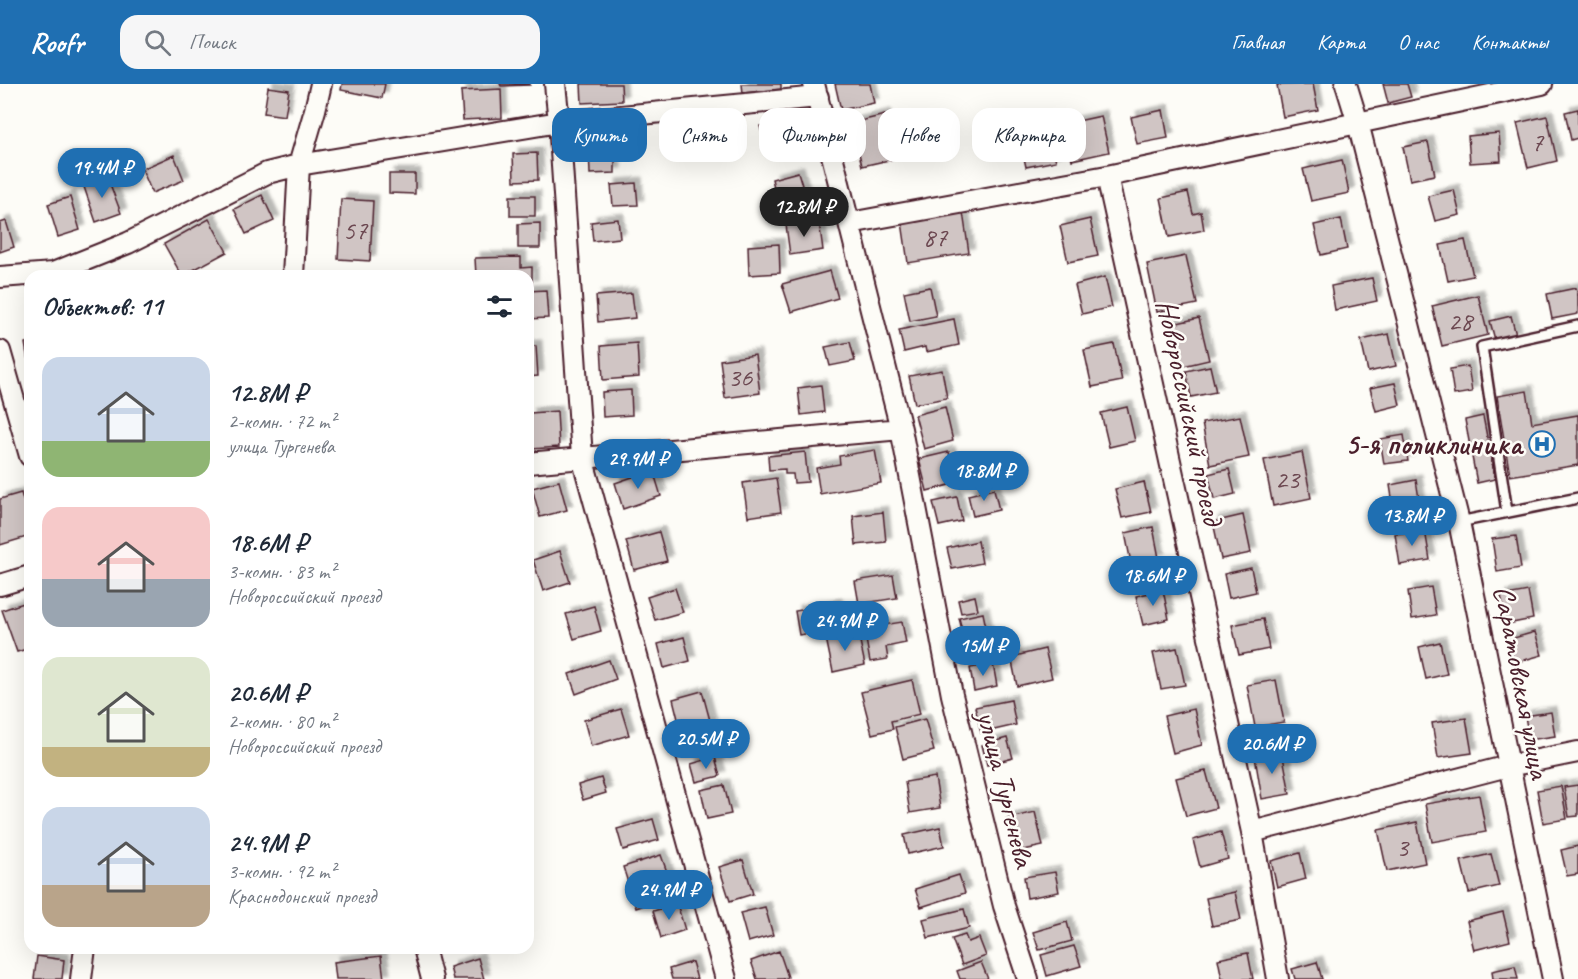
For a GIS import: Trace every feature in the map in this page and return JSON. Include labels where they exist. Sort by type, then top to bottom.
[{"type":"street","points":[[293,270],[299,165],[321,84]]},
{"type":"street","points":[[555,84],[558,108]]},
{"type":"street","name":"Саратовская улица","points":[[1346,84],[1358,123],[1459,522],[1553,979]]},
{"type":"street","points":[[850,223],[1107,176],[1542,84]]},
{"type":"street","points":[[647,111],[816,90]]},
{"type":"street","name":"улица Тургенева","points":[[816,90],[901,429],[952,696],[1004,906],[1029,979]]},
{"type":"street","points":[[60,270],[128,243],[267,174],[299,165],[552,123]]},
{"type":"street","points":[[562,162],[582,457],[726,979]]},
{"type":"street","name":"Новороссийский проезд","points":[[1107,176],[1252,832],[1278,979]]},
{"type":"street","points":[[0,277],[24,275]]},
{"type":"street","points":[[0,351],[24,435]]},
{"type":"street","points":[[534,462],[901,429]]},
{"type":"street","points":[[0,585],[24,578]]},
{"type":"street","points":[[1252,832],[1508,766],[1578,752]]},
{"type":"street","points":[[81,979],[84,954]]},
{"type":"street","points":[[426,954],[432,979]]},
{"type":"lane","points":[[1507,512],[1482,347],[1578,326]]},
{"type":"lane","points":[[1459,522],[1578,498]]},
{"type":"building","points":[[342,84],[385,84],[382,98],[341,90]]},
{"type":"building","points":[[500,84],[530,84],[530,85],[501,86]]},
{"type":"building","points":[[581,84],[621,84],[622,101],[582,103]]},
{"type":"building","points":[[742,84],[781,84],[781,89],[743,93]]},
{"type":"building","points":[[835,84],[870,84],[874,103],[841,108]]},
{"type":"building","points":[[1313,84],[1318,110],[1283,117],[1277,85]]},
{"type":"building","points":[[1383,84],[1407,84],[1411,97],[1388,103]]},
{"type":"building","points":[[268,87],[289,90],[285,116],[264,113]]},
{"type":"building","points":[[501,89],[502,118],[463,120],[461,91]]},
{"type":"building","points":[[1578,109],[1578,138],[1571,140],[1565,112]]},
{"type":"building","points":[[1163,110],[1168,138],[1137,144],[1131,117]]},
{"type":"building","points":[[1101,116],[1109,152],[1086,157],[1086,119]]},
{"type":"building","points":[[1547,116],[1557,161],[1528,168],[1517,123]]},
{"type":"building","points":[[878,117],[878,162],[880,162],[862,166],[861,162],[866,162],[866,120]]},
{"type":"building","points":[[1499,133],[1501,161],[1470,163],[1468,136]]},
{"type":"building","points":[[1428,142],[1435,175],[1410,180],[1403,147]]},
{"type":"building","points":[[537,153],[538,180],[514,181],[513,154]]},
{"type":"building","points":[[174,155],[184,180],[152,193],[142,169]]},
{"type":"building","points":[[1342,160],[1349,193],[1311,201],[1303,169]]},
{"type":"building","points":[[590,162],[615,162],[615,173],[590,174]]},
{"type":"building","points":[[1025,162],[1051,162],[1026,167]]},
{"type":"building","points":[[798,172],[804,192],[777,200],[772,179]]},
{"type":"building","points":[[389,174],[415,174],[415,194],[389,193]]},
{"type":"building","points":[[107,176],[121,213],[96,222],[83,184]]},
{"type":"building","points":[[636,183],[638,205],[613,206],[611,185]]},
{"type":"building","points":[[1454,190],[1460,215],[1435,221],[1428,196]]},
{"type":"building","points":[[1188,192],[1193,214],[1201,212],[1204,230],[1169,237],[1161,198]]},
{"type":"building","points":[[262,195],[274,221],[246,234],[234,209]]},
{"type":"building","points":[[510,196],[535,196],[535,216],[510,216]]},
{"type":"building","points":[[70,197],[80,230],[58,237],[48,204]]},
{"type":"building","points":[[341,199],[373,201],[370,261],[338,259]]},
{"type":"building","points":[[963,212],[969,253],[908,263],[902,222]]},
{"type":"building","points":[[209,219],[227,252],[193,270],[179,270],[164,244]]},
{"type":"building","points":[[618,219],[620,238],[593,241],[591,222]]},
{"type":"building","points":[[1090,219],[1098,256],[1068,262],[1060,226]]},
{"type":"building","points":[[1341,219],[1347,249],[1321,255],[1314,225]]},
{"type":"building","points":[[6,221],[14,247],[0,252],[0,223]]},
{"type":"building","points":[[819,221],[823,250],[790,255],[786,225]]},
{"type":"building","points":[[540,223],[540,248],[518,248],[518,224]]},
{"type":"building","points":[[1465,240],[1473,276],[1448,281],[1440,245]]},
{"type":"building","points":[[779,244],[780,273],[749,275],[748,246]]},
{"type":"building","points":[[1186,256],[1197,304],[1157,312],[1147,264]]},
{"type":"building","points":[[521,257],[521,268],[532,267],[532,270],[476,270],[475,258]]},
{"type":"building","points":[[830,271],[838,298],[791,312],[782,284]]},
{"type":"building","points":[[1105,277],[1112,307],[1082,314],[1075,285]]},
{"type":"building","points":[[1372,278],[1377,301],[1335,310],[1331,286]]},
{"type":"building","points":[[930,287],[936,316],[910,321],[904,292]]},
{"type":"building","points":[[1576,288],[1578,314],[1552,319],[1547,294]]},
{"type":"building","points":[[546,290],[548,318],[534,319],[534,291]]},
{"type":"building","points":[[632,293],[635,318],[598,322],[596,296]]},
{"type":"building","points":[[1478,295],[1488,335],[1442,346],[1432,306]]},
{"type":"building","points":[[1511,316],[1516,335],[1495,340],[1490,321]]},
{"type":"building","points":[[1199,318],[1209,360],[1179,367],[1169,325]]},
{"type":"building","points":[[954,319],[959,345],[926,352],[925,347],[904,352],[899,330]]},
{"type":"building","points":[[1389,334],[1396,366],[1368,372],[1361,340]]},
{"type":"building","points":[[850,342],[855,361],[830,366],[825,347]]},
{"type":"building","points":[[637,343],[639,377],[603,380],[601,346]]},
{"type":"building","points":[[1114,344],[1122,381],[1092,387],[1084,350]]},
{"type":"building","points":[[534,346],[536,346],[538,376],[534,376]]},
{"type":"building","points":[[755,355],[760,393],[725,398],[720,360]]},
{"type":"building","points":[[1210,366],[1216,392],[1191,397],[1186,371]]},
{"type":"building","points":[[1468,366],[1472,392],[1454,395],[1450,369]]},
{"type":"building","points":[[942,370],[947,398],[915,404],[909,376]]},
{"type":"building","points":[[1395,383],[1400,405],[1376,411],[1370,388]]},
{"type":"building","points":[[821,385],[824,412],[801,415],[798,388]]},
{"type":"building","points":[[631,390],[632,415],[603,417],[602,392]]},
{"type":"building","name":"5-я поликлиника","points":[[1527,391],[1532,423],[1578,415],[1578,465],[1510,476],[1497,396]]},
{"type":"building","points":[[945,407],[953,441],[924,449],[915,415]]},
{"type":"building","points":[[1127,407],[1135,441],[1109,447],[1101,413]]},
{"type":"building","points":[[557,411],[559,447],[534,449],[534,413]]},
{"type":"building","points":[[1240,416],[1249,457],[1210,465],[1202,423]]},
{"type":"building","points":[[1483,416],[1495,479],[1477,483],[1465,420]]},
{"type":"building","points":[[1404,435],[1408,461],[1384,464],[1380,439]]},
{"type":"building","points":[[875,450],[881,483],[820,494],[816,468],[840,464],[839,456]]},
{"type":"building","points":[[805,452],[808,482],[794,483],[793,474],[785,474],[785,469],[769,470],[768,456]]},
{"type":"building","points":[[949,452],[957,483],[927,491],[919,459]]},
{"type":"building","points":[[1302,452],[1311,498],[1273,506],[1264,460]]},
{"type":"building","points":[[1229,469],[1235,494],[1214,499],[1208,474]]},
{"type":"building","points":[[653,470],[661,496],[623,509],[615,483]]},
{"type":"building","points":[[776,478],[781,512],[748,517],[743,483]]},
{"type":"building","points":[[1416,480],[1420,505],[1394,510],[1390,485]]},
{"type":"building","points":[[559,481],[567,510],[540,517],[534,487]]},
{"type":"building","points":[[1144,482],[1151,512],[1122,518],[1115,489]]},
{"type":"building","points":[[994,489],[999,510],[973,516],[968,495]]},
{"type":"building","points":[[21,493],[24,503],[24,538],[0,545],[0,499]]},
{"type":"building","points":[[957,497],[962,521],[939,526],[933,502]]},
{"type":"building","points":[[883,512],[886,542],[856,545],[853,516]]},
{"type":"building","points":[[1243,515],[1251,553],[1221,559],[1213,522]]},
{"type":"building","points":[[1153,527],[1159,558],[1131,563],[1125,533]]},
{"type":"building","points":[[1425,530],[1430,560],[1400,565],[1395,534]]},
{"type":"building","points":[[659,532],[667,561],[634,570],[626,541]]},
{"type":"building","points":[[1516,536],[1521,568],[1497,572],[1492,539]]},
{"type":"building","points":[[978,541],[982,563],[952,569],[947,548]]},
{"type":"building","points":[[560,551],[570,582],[543,591],[534,560]]},
{"type":"building","points":[[1251,568],[1256,592],[1229,598],[1224,574]]},
{"type":"building","points":[[893,575],[897,598],[859,604],[855,581]]},
{"type":"building","points":[[1431,587],[1436,615],[1412,619],[1408,591]]},
{"type":"building","points":[[675,588],[683,612],[655,620],[647,597]]},
{"type":"building","points":[[1163,590],[1169,619],[1143,625],[1136,596]]},
{"type":"building","points":[[1528,591],[1533,619],[1507,624],[1501,596]]},
{"type":"building","points":[[975,596],[978,610],[961,613],[958,600]]},
{"type":"building","points":[[24,603],[24,650],[17,652],[2,610]]},
{"type":"building","points":[[836,604],[840,629],[799,635],[795,611]]},
{"type":"building","points":[[594,606],[601,631],[574,639],[566,614]]},
{"type":"building","points":[[983,613],[988,637],[965,642],[959,618]]},
{"type":"building","points":[[1263,619],[1269,649],[1239,655],[1232,625]]},
{"type":"building","points":[[902,622],[906,643],[886,647],[888,659],[870,662],[864,628]]},
{"type":"building","points":[[858,632],[865,665],[833,672],[826,638]]},
{"type":"building","points":[[1535,632],[1542,655],[1514,663],[1507,640]]},
{"type":"building","points":[[684,637],[690,661],[664,668],[658,644]]},
{"type":"building","points":[[1440,642],[1447,674],[1426,679],[1419,647]]},
{"type":"building","points":[[1177,648],[1185,685],[1161,689],[1153,653]]},
{"type":"building","points":[[1045,649],[1052,678],[1017,686],[1011,657]]},
{"type":"building","points":[[609,660],[616,679],[576,694],[569,674]]},
{"type":"building","points":[[993,664],[997,686],[974,691],[970,668]]},
{"type":"building","points":[[912,680],[920,714],[891,721],[893,729],[872,734],[861,692]]},
{"type":"building","points":[[1276,680],[1284,722],[1255,727],[1247,685]]},
{"type":"building","points":[[702,691],[712,728],[682,735],[673,699]]},
{"type":"building","points":[[1011,700],[1016,725],[981,733],[975,707]]},
{"type":"building","points":[[621,709],[629,735],[591,746],[584,720]]},
{"type":"building","points":[[1194,709],[1202,745],[1173,753],[1164,716]]},
{"type":"building","points":[[1551,712],[1555,736],[1529,740],[1525,716]]},
{"type":"building","points":[[1466,718],[1472,753],[1438,758],[1432,723]]},
{"type":"building","points":[[925,719],[934,751],[903,759],[895,727]]},
{"type":"building","points":[[1007,738],[1013,758],[987,765],[982,745]]},
{"type":"building","points":[[1282,751],[1290,794],[1262,799],[1255,757]]},
{"type":"building","points":[[715,757],[720,776],[696,782],[691,764]]},
{"type":"building","points":[[1206,771],[1216,808],[1186,816],[1176,778]]},
{"type":"building","points":[[935,777],[940,808],[910,813],[905,782]]},
{"type":"building","points":[[601,778],[606,793],[583,800],[578,785]]},
{"type":"building","points":[[724,785],[731,814],[707,819],[701,790]]},
{"type":"building","points":[[1578,785],[1578,816],[1569,817],[1564,787]]},
{"type":"building","points":[[1561,786],[1567,819],[1543,823],[1537,790]]},
{"type":"building","points":[[1479,795],[1486,832],[1432,842],[1425,804]]},
{"type":"building","points":[[1035,812],[1043,846],[1014,852],[1006,819]]},
{"type":"building","points":[[653,819],[659,840],[623,850],[617,829]]},
{"type":"building","points":[[1417,822],[1425,863],[1387,871],[1378,830]]},
{"type":"building","points":[[940,827],[944,846],[908,854],[904,835]]},
{"type":"building","points":[[1221,832],[1228,859],[1200,867],[1193,840]]},
{"type":"building","points":[[1578,846],[1578,874],[1567,876],[1561,850]]},
{"type":"building","points":[[1300,853],[1306,879],[1277,887],[1271,861]]},
{"type":"building","points":[[1491,854],[1499,886],[1469,893],[1461,861]]},
{"type":"building","points":[[661,855],[675,895],[636,908],[623,867]]},
{"type":"building","points":[[743,860],[753,894],[730,901],[719,867]]},
{"type":"building","points":[[1055,872],[1059,892],[1027,898],[1024,877]]},
{"type":"building","points":[[959,875],[965,893],[921,907],[915,889]]},
{"type":"building","points":[[1235,892],[1241,920],[1212,926],[1206,898]]},
{"type":"building","points":[[677,904],[685,930],[661,938],[653,911]]},
{"type":"building","points":[[765,907],[773,935],[748,942],[740,913]]},
{"type":"building","points":[[964,909],[969,928],[928,938],[923,919]]},
{"type":"building","points":[[1503,912],[1510,941],[1474,950],[1467,921]]},
{"type":"building","points":[[1067,922],[1072,941],[1039,950],[1033,932]]},
{"type":"building","points":[[965,935],[968,942],[979,938],[986,956],[962,965],[952,939]]},
{"type":"building","points":[[1074,946],[1081,966],[1047,976],[1041,955]]},
{"type":"building","points":[[779,951],[788,977],[757,979],[751,961]]},
{"type":"building","points":[[1248,953],[1253,979],[1222,979],[1218,959]]},
{"type":"building","points":[[37,956],[64,960],[62,979],[34,979]]},
{"type":"building","points":[[381,956],[384,979],[336,979],[334,962]]},
{"type":"building","points":[[478,958],[484,979],[453,979],[450,967]]},
{"type":"building","points":[[692,962],[697,979],[672,979],[669,969]]},
{"type":"building","points":[[981,962],[988,979],[960,979],[957,971]]},
{"type":"building","points":[[1317,962],[1322,979],[1295,979],[1292,969]]},
{"type":"building","points":[[1515,966],[1518,979],[1493,979],[1492,971]]},
{"type":"place","name":"5-я поликлиника","points":[[1542,444]]}]
